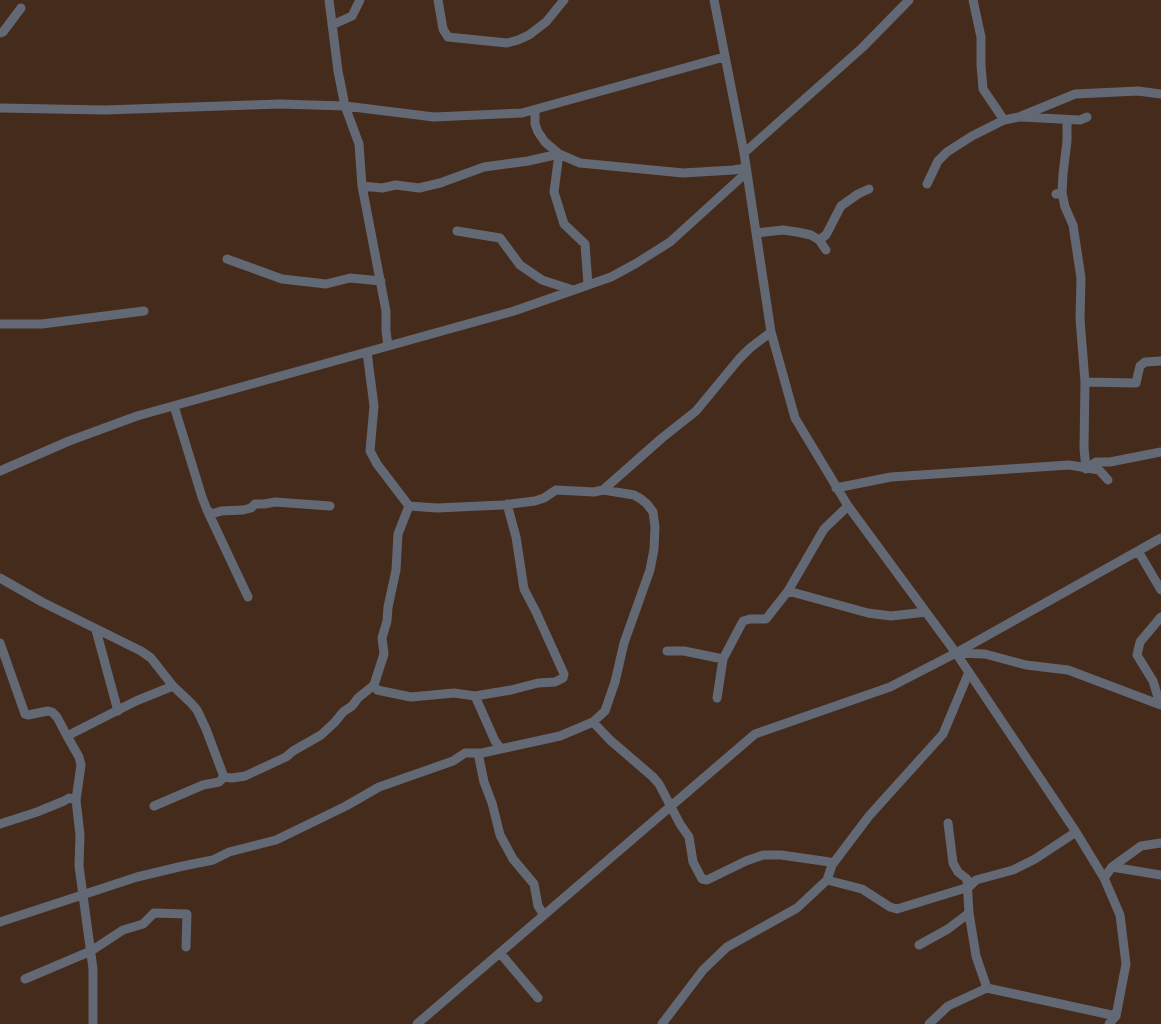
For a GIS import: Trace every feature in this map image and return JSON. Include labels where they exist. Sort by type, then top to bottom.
[{"type":"street","points":[[330,0],[338,71],[345,106],[359,144],[362,186],[386,311],[388,346]]},
{"type":"street","points":[[332,25],[352,16],[360,0]]},
{"type":"street","points":[[438,0],[443,29],[448,37],[507,43],[518,40],[546,22],[564,0]]},
{"type":"street","points":[[714,0],[744,153],[771,332],[795,418],[848,506],[956,653],[1076,832],[1104,878],[1120,915],[1126,964],[1116,1016],[1110,1024]]},
{"type":"street","points":[[744,153],[863,47],[908,0]]},
{"type":"street","points":[[974,0],[981,37],[983,90],[1004,120]]},
{"type":"street","points":[[0,33],[4,32],[21,8]]},
{"type":"street","points":[[0,108],[106,110],[280,104],[345,106],[434,117],[522,113],[724,57]]},
{"type":"street","points":[[927,184],[938,161],[947,152],[972,136],[1004,120],[1019,117],[1075,94],[1138,91],[1161,94]]},
{"type":"street","points":[[535,110],[535,124],[545,142],[559,154],[580,163],[683,173],[746,170]]},
{"type":"street","points":[[1019,117],[1067,120],[1080,120],[1087,117]]},
{"type":"street","points":[[1067,120],[1068,141],[1059,194],[1073,225],[1081,278],[1080,319],[1085,382],[1084,448],[1086,469]]},
{"type":"street","points":[[362,186],[382,188],[396,185],[419,188],[440,183],[484,167],[528,161],[559,154]]},
{"type":"street","points":[[559,154],[554,192],[564,224],[585,244],[588,285]]},
{"type":"street","points":[[0,471],[69,441],[137,416],[514,311],[611,277],[670,242],[746,170]]},
{"type":"street","points":[[819,240],[826,236],[841,206],[869,189]]},
{"type":"street","points":[[756,233],[782,230],[811,235],[819,240],[826,250]]},
{"type":"street","points":[[457,231],[500,238],[520,265],[542,280],[573,290]]},
{"type":"street","points":[[227,259],[282,280],[326,284],[350,278],[381,281]]},
{"type":"street","points":[[0,324],[42,324],[144,311]]},
{"type":"street","points":[[603,490],[696,411],[739,359],[771,332]]},
{"type":"street","points":[[0,922],[137,877],[213,860],[229,852],[276,840],[393,782],[453,761],[465,753],[478,753],[560,736],[593,722],[605,711],[615,682],[624,643],[650,570],[654,549],[655,527],[653,512],[647,504],[634,495],[603,490],[594,492],[556,490],[544,498],[534,501],[507,504],[437,508],[409,506],[377,464],[370,451],[374,406],[367,352]]},
{"type":"street","points":[[1085,382],[1136,383],[1140,366],[1145,362],[1161,361]]},
{"type":"street","points":[[174,406],[207,510],[248,596]]},
{"type":"street","points":[[1086,469],[1096,462],[1110,462],[1161,452]]},
{"type":"street","points":[[836,488],[891,477],[1069,465],[1099,470],[1108,480]]},
{"type":"street","points":[[207,510],[212,514],[221,511],[244,510],[251,508],[255,504],[275,502],[330,506]]},
{"type":"street","points":[[374,685],[377,690],[411,697],[454,693],[475,696],[538,683],[555,682],[563,678],[564,674],[524,589],[516,537],[507,504]]},
{"type":"street","points":[[224,777],[244,776],[286,757],[321,735],[336,722],[343,712],[374,685],[384,654],[382,638],[396,570],[398,534],[409,506]]},
{"type":"street","points":[[717,698],[723,659],[743,621],[766,619],[788,591],[824,530],[848,506]]},
{"type":"street","points":[[417,1024],[755,734],[890,687],[956,653],[1161,538]]},
{"type":"street","points":[[1138,551],[1161,590]]},
{"type":"street","points":[[0,578],[42,602],[141,651],[151,658],[173,686],[197,710],[224,777]]},
{"type":"street","points":[[788,591],[868,612],[891,616],[926,612]]},
{"type":"street","points":[[1160,705],[1153,681],[1137,656],[1140,642],[1161,617]]},
{"type":"street","points":[[96,630],[118,711]]},
{"type":"street","points":[[0,643],[25,714],[52,712],[57,717],[79,758],[81,766],[76,800],[80,835],[79,866],[93,969],[93,1024]]},
{"type":"street","points":[[667,652],[684,651],[723,659]]},
{"type":"street","points":[[956,653],[984,654],[1026,665],[1068,670],[1160,705]]},
{"type":"street","points":[[662,1024],[703,970],[727,947],[797,908],[827,880],[832,865],[869,816],[943,734],[969,672]]},
{"type":"street","points":[[67,736],[173,686]]},
{"type":"street","points":[[475,696],[495,742],[500,749]]},
{"type":"street","points":[[593,722],[610,740],[653,777],[689,837],[693,862],[702,879],[707,880],[746,860],[763,855],[781,855],[821,860],[830,862],[832,865]]},
{"type":"street","points":[[478,753],[482,776],[492,803],[500,835],[513,859],[534,884],[538,906],[544,915]]},
{"type":"street","points":[[154,806],[203,785],[219,782],[224,777]]},
{"type":"street","points":[[0,824],[37,812],[69,798],[76,800]]},
{"type":"street","points":[[948,822],[953,862],[958,872],[967,879],[969,887],[970,913],[976,956],[988,988]]},
{"type":"street","points":[[827,880],[862,889],[890,907],[897,909],[969,887],[976,880],[1013,870],[1035,859],[1076,832]]},
{"type":"street","points":[[1104,878],[1112,867],[1141,846],[1161,843]]},
{"type":"street","points":[[1112,867],[1161,875]]},
{"type":"street","points":[[25,979],[91,951],[123,930],[143,924],[154,913],[187,914],[186,947]]},
{"type":"street","points":[[919,945],[948,929],[970,913]]},
{"type":"street","points":[[500,953],[538,998]]},
{"type":"street","points":[[929,1024],[948,1006],[988,988],[1116,1016]]}]
